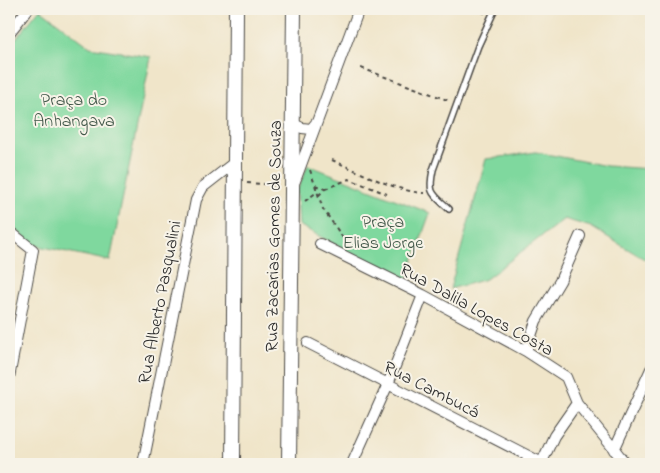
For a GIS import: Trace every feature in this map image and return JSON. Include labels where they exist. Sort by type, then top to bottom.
[{"type":"main road","name":"Rua Zacarias Gomes de Souza","points":[[233,464],[236,9]]},
{"type":"main road","name":"Rua Zacarias Gomes de Souza","points":[[289,464],[294,9]]},
{"type":"street","points":[[9,33],[28,9]]},
{"type":"street","points":[[291,188],[359,9]]},
{"type":"street","points":[[292,123],[302,128],[311,129],[317,122]]},
{"type":"street","name":"Rua Alberto Pasqualini","points":[[143,464],[196,200],[203,187],[235,162]]},
{"type":"street","points":[[9,231],[33,250],[9,378]]},
{"type":"street","points":[[526,351],[536,321],[560,281],[580,236]]},
{"type":"street","name":"Rua Dalila Lopes Costa","points":[[320,244],[423,295],[526,351],[566,378],[577,403],[626,464]]},
{"type":"street","points":[[352,464],[388,384],[423,295]]},
{"type":"street","name":"Rua Cambucá","points":[[308,343],[541,464]]},
{"type":"street","points":[[614,450],[651,369]]},
{"type":"street","points":[[541,464],[554,436],[577,403]]},
{"type":"lane","points":[[449,209],[432,193],[430,185],[433,170],[478,46],[495,9]]},
{"type":"path","points":[[475,9],[492,15]]},
{"type":"path","points":[[361,68],[457,104]]},
{"type":"path","points":[[305,153],[323,209],[360,264]]},
{"type":"path","points":[[332,160],[416,193],[432,193]]},
{"type":"path","points":[[318,196],[325,189],[349,179],[387,194]]},
{"type":"path","points":[[235,182],[291,188]]},
{"type":"path","points":[[315,185],[325,189]]},
{"type":"green space","name":"Praça do Anhangava","points":[[40,9],[90,47],[151,57],[110,261],[34,245],[9,225],[9,47]]},
{"type":"green space","points":[[536,152],[607,166],[651,169],[651,263],[591,227],[564,219],[486,279],[450,289],[486,159]]},
{"type":"green space","name":"Praça Elias Jorge","points":[[308,165],[430,213],[405,283],[299,225],[297,191]]}]
